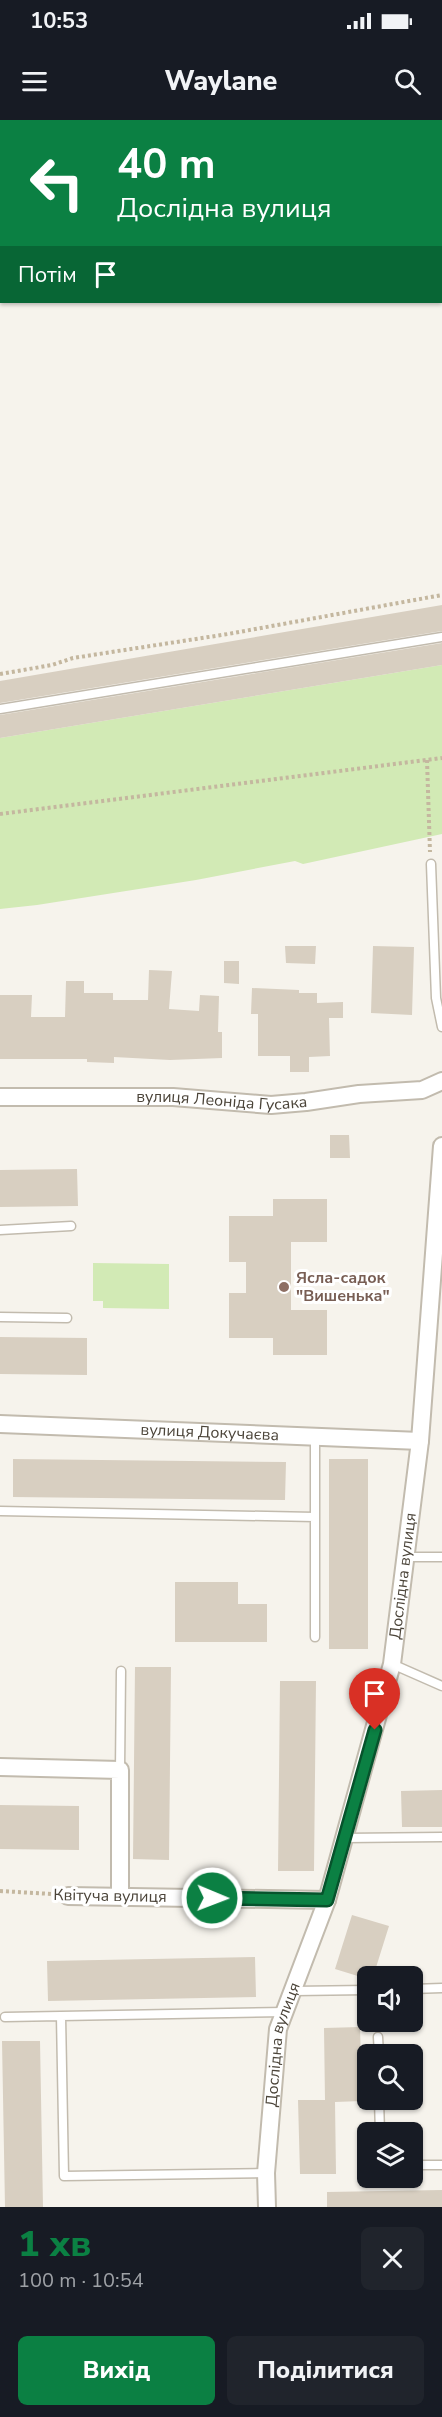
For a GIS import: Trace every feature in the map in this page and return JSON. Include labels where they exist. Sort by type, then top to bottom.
[{"type":"street","name":"вулиця Леоніда Гусака","points":[[0,1097],[173,1097],[271,1105],[359,1094],[422,1090],[442,1081]]},
{"type":"street","name":"Дослідна вулиця","points":[[267,2207],[266,2173],[278,2029],[327,1900],[392,1664],[420,1441],[442,1146]]},
{"type":"street","name":"вулиця Докучаєва","points":[[0,1424],[420,1441]]},
{"type":"street","points":[[0,1767],[120,1770],[120,1896]]},
{"type":"street","name":"Квітуча вулиця","points":[[68,1896],[327,1900]]},
{"type":"lane","points":[[0,709],[442,636]]},
{"type":"lane","points":[[431,864],[436,998],[442,1027]]},
{"type":"lane","points":[[0,1230],[71,1226]]},
{"type":"lane","points":[[0,1317],[67,1318]]},
{"type":"lane","points":[[315,1437],[315,1637]]},
{"type":"lane","points":[[0,1512],[315,1516]]},
{"type":"lane","points":[[406,1557],[442,1557]]},
{"type":"lane","points":[[392,1664],[442,1686]]},
{"type":"lane","points":[[120,1770],[121,1671]]},
{"type":"lane","points":[[345,1838],[442,1837]]},
{"type":"lane","points":[[423,1989],[442,1988]]},
{"type":"lane","points":[[294,1991],[357,1990]]},
{"type":"lane","points":[[4,2017],[285,2012]]},
{"type":"lane","points":[[61,2016],[64,2176],[266,2173]]},
{"type":"lane","points":[[378,2037],[378,2044]]},
{"type":"lane","points":[[423,2165],[442,2165]]},
{"type":"path","points":[[0,674],[51,665],[73,658],[228,634],[442,595]]},
{"type":"path","points":[[0,814],[442,758]]},
{"type":"path","points":[[427,760],[431,864]]},
{"type":"path","name":"Квітуча вулиця","points":[[0,1891],[68,1896]]},
{"type":"green space","points":[[442,665],[442,834],[303,864],[295,861],[196,880],[0,909],[0,738]]},
{"type":"green space","points":[[93,1263],[169,1264],[169,1309],[103,1308],[103,1301],[93,1301]]},
{"type":"building","points":[[442,605],[442,631],[0,703],[0,681]]},
{"type":"building","points":[[442,643],[442,665],[0,738],[0,715]]},
{"type":"building","points":[[285,946],[316,946],[315,964],[286,963]]},
{"type":"building","points":[[373,946],[414,947],[412,1015],[371,1013]]},
{"type":"building","points":[[224,961],[239,961],[239,984],[224,983]]},
{"type":"building","points":[[149,970],[172,971],[169,1009],[199,1011],[200,995],[219,996],[218,1032],[222,1032],[222,1058],[170,1060],[114,1057],[114,1063],[87,1062],[87,1059],[0,1059],[0,995],[32,995],[31,1017],[65,1017],[66,981],[84,981],[84,993],[113,993],[113,1000],[148,1000]]},
{"type":"building","points":[[252,988],[299,990],[299,993],[317,993],[317,1003],[343,1002],[343,1018],[329,1018],[330,1056],[309,1057],[309,1072],[290,1072],[290,1056],[258,1056],[258,1014],[251,1014]]},
{"type":"building","points":[[330,1135],[349,1135],[350,1158],[330,1158]]},
{"type":"building","points":[[77,1169],[78,1206],[0,1207],[0,1170]]},
{"type":"building","points":[[273,1199],[327,1199],[327,1242],[291,1242],[291,1310],[327,1310],[327,1355],[273,1355],[273,1338],[229,1338],[229,1293],[246,1293],[246,1262],[229,1262],[229,1216],[273,1216]]},
{"type":"building","points":[[0,1337],[87,1338],[87,1375],[0,1374]]},
{"type":"building","points":[[13,1459],[286,1462],[285,1500],[13,1497]]},
{"type":"building","points":[[329,1459],[368,1459],[368,1649],[329,1649]]},
{"type":"building","points":[[175,1582],[238,1582],[238,1604],[267,1604],[267,1642],[175,1642]]},
{"type":"building","points":[[135,1667],[171,1667],[169,1860],[133,1859]]},
{"type":"building","points":[[280,1681],[316,1681],[314,1871],[278,1871]]},
{"type":"building","points":[[442,1790],[442,1827],[402,1827],[401,1791]]},
{"type":"building","points":[[0,1805],[79,1806],[79,1850],[0,1849]]},
{"type":"building","points":[[352,1915],[389,1926],[376,1966],[357,1966],[357,1976],[335,1969]]},
{"type":"building","points":[[255,1957],[256,1997],[48,2001],[47,1961]]},
{"type":"building","points":[[357,2027],[357,2032],[360,2032],[360,2044],[357,2044],[357,2101],[335,2102],[336,2174],[300,2174],[298,2100],[325,2100],[324,2028]]},
{"type":"building","points":[[2,2041],[40,2041],[43,2207],[5,2207]]},
{"type":"building","points":[[442,2190],[442,2207],[327,2207],[327,2192]]},
{"type":"place","name":"Ясла-садок \"Вишенька\"","points":[[284,1287]]},
{"type":"route","points":[[212,1898],[327,1900],[375,1730]]}]
